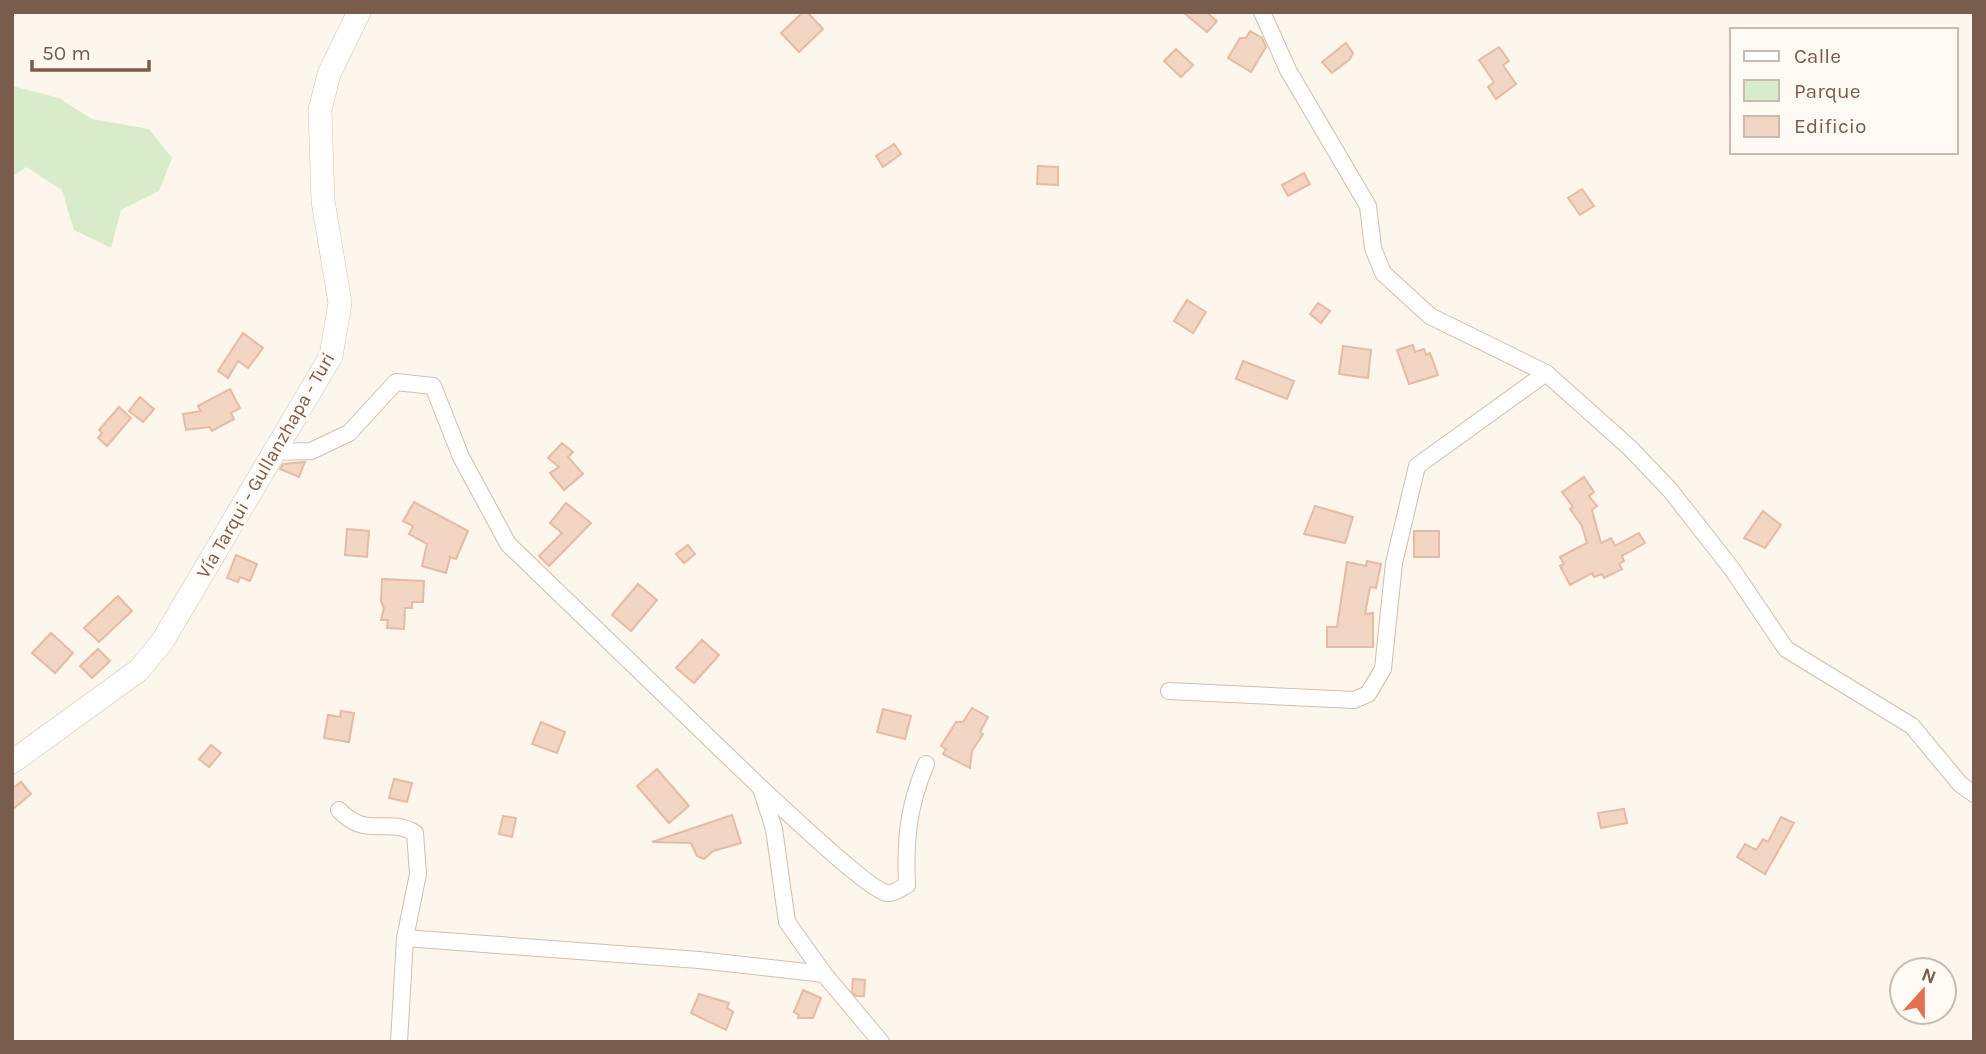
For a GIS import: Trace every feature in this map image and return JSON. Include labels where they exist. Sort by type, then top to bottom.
[{"type":"main road","name":"Vía Tarqui - Gullanzhapa - Turi","points":[[12,762],[139,670],[162,642],[331,356],[340,303],[323,201],[320,110],[329,74],[359,12]]},
{"type":"street","points":[[1262,12],[1288,70],[1368,206],[1373,248],[1383,273],[1430,316],[1546,373],[1630,448],[1670,490],[1732,569],[1786,649],[1912,726],[1960,785],[1974,794]]},
{"type":"street","points":[[1169,691],[1354,700],[1368,694],[1383,669],[1394,563],[1417,466],[1546,373]]},
{"type":"street","points":[[275,452],[311,451],[349,433],[396,382],[433,386],[461,457],[508,544],[761,788],[847,865],[884,893],[892,893],[906,885],[911,800],[926,764]]},
{"type":"street","points":[[761,788],[774,830],[787,922],[824,974],[881,1042]]},
{"type":"street","points":[[339,810],[351,822],[373,828],[403,826],[415,833],[418,873],[405,938],[399,1042]]},
{"type":"street","points":[[405,938],[699,960],[824,974]]},
{"type":"green space","points":[[12,86],[59,98],[92,119],[149,129],[172,158],[159,191],[121,210],[111,248],[74,230],[62,190],[26,167],[12,177]]},
{"type":"building","points":[[803,12],[807,12],[823,29],[799,52],[781,33]]},
{"type":"building","points":[[1183,12],[1206,12],[1217,21],[1207,32]]},
{"type":"building","points":[[1250,31],[1262,38],[1266,47],[1251,72],[1228,58],[1240,38],[1246,38]]},
{"type":"building","points":[[1346,43],[1353,53],[1350,59],[1332,73],[1322,62]]},
{"type":"building","points":[[1499,47],[1509,61],[1503,65],[1516,84],[1496,99],[1488,87],[1494,82],[1479,60]]},
{"type":"building","points":[[1176,49],[1193,65],[1181,77],[1164,61]]},
{"type":"building","points":[[894,144],[901,154],[883,167],[876,156]]},
{"type":"building","points":[[1038,166],[1058,167],[1058,185],[1037,184]]},
{"type":"building","points":[[1304,173],[1310,184],[1288,196],[1282,185]]},
{"type":"building","points":[[1582,189],[1594,206],[1580,215],[1568,198]]},
{"type":"building","points":[[1187,300],[1206,312],[1193,333],[1174,321]]},
{"type":"building","points":[[1318,303],[1330,311],[1321,323],[1310,314]]},
{"type":"building","points":[[243,333],[263,348],[248,368],[238,361],[228,378],[218,371]]},
{"type":"building","points":[[1413,345],[1415,352],[1424,349],[1426,355],[1430,353],[1438,375],[1409,384],[1397,350]]},
{"type":"building","points":[[1343,346],[1371,350],[1368,378],[1339,374]]},
{"type":"building","points":[[1243,361],[1294,381],[1287,399],[1236,379]]},
{"type":"building","points":[[230,389],[240,408],[231,413],[234,419],[212,431],[210,427],[186,430],[183,414],[201,411],[198,406]]},
{"type":"building","points":[[140,397],[154,409],[143,422],[129,411]]},
{"type":"building","points":[[119,407],[131,418],[107,446],[98,438],[102,433],[99,430]]},
{"type":"building","points":[[562,443],[573,452],[568,457],[583,474],[564,490],[550,473],[559,467],[548,458]]},
{"type":"building","points":[[305,462],[299,477],[280,469],[283,464]]},
{"type":"building","points":[[1584,477],[1594,492],[1589,496],[1597,506],[1592,510],[1601,543],[1611,538],[1615,546],[1639,533],[1645,543],[1622,556],[1624,561],[1619,564],[1622,569],[1604,578],[1602,574],[1594,577],[1592,573],[1570,585],[1560,566],[1564,564],[1560,557],[1587,543],[1582,526],[1570,509],[1573,507],[1562,492]]},
{"type":"building","points":[[414,502],[468,531],[456,559],[450,557],[446,573],[422,566],[427,544],[409,534],[413,526],[403,521]]},
{"type":"building","points":[[566,503],[591,523],[549,566],[539,556],[562,533],[550,523]]},
{"type":"building","points":[[1315,506],[1353,517],[1345,543],[1304,534]]},
{"type":"building","points":[[1763,511],[1781,525],[1765,548],[1744,538]]},
{"type":"building","points":[[347,529],[369,531],[367,557],[345,555]]},
{"type":"building","points":[[1414,531],[1439,531],[1439,557],[1414,557]]},
{"type":"building","points":[[688,545],[695,554],[684,563],[676,554]]},
{"type":"building","points":[[236,555],[257,564],[250,581],[240,577],[238,582],[227,578]]},
{"type":"building","points":[[1367,561],[1381,564],[1376,588],[1370,587],[1365,614],[1373,613],[1373,647],[1327,647],[1327,627],[1337,627],[1347,562],[1366,566]]},
{"type":"building","points":[[382,579],[424,581],[423,602],[412,602],[412,608],[405,608],[404,629],[387,628],[388,620],[381,620],[384,608],[381,601]]},
{"type":"building","points":[[638,584],[657,600],[631,631],[612,615]]},
{"type":"building","points":[[118,596],[132,611],[99,642],[84,628]]},
{"type":"building","points":[[51,633],[73,653],[55,673],[32,653]]},
{"type":"building","points":[[702,640],[719,655],[694,683],[676,668]]},
{"type":"building","points":[[98,649],[110,661],[92,678],[80,666]]},
{"type":"building","points":[[972,708],[988,717],[980,732],[983,734],[972,751],[970,768],[943,754],[946,749],[941,746],[956,722],[963,722]]},
{"type":"building","points":[[883,709],[911,716],[905,739],[877,732]]},
{"type":"building","points":[[341,711],[354,713],[349,742],[324,738],[328,715],[340,717]]},
{"type":"building","points":[[541,722],[565,732],[557,753],[532,744]]},
{"type":"building","points":[[211,745],[221,753],[209,767],[199,759]]},
{"type":"building","points":[[657,769],[689,806],[669,823],[637,786]]},
{"type":"building","points":[[394,779],[412,783],[407,802],[389,798]]},
{"type":"building","points":[[21,782],[31,794],[12,810],[12,789]]},
{"type":"building","points":[[1624,809],[1627,823],[1601,828],[1598,813]]},
{"type":"building","points":[[732,815],[741,843],[713,851],[704,859],[697,856],[691,843],[652,842]]},
{"type":"building","points":[[503,816],[516,818],[512,837],[499,834]]},
{"type":"building","points":[[1781,817],[1794,823],[1765,874],[1737,857],[1745,844],[1756,850],[1763,839],[1768,842]]},
{"type":"building","points":[[853,979],[865,980],[864,996],[856,996],[852,992]]},
{"type":"building","points":[[803,990],[821,998],[813,1018],[798,1018],[799,1015],[794,1012]]},
{"type":"building","points":[[699,994],[729,1003],[727,1008],[733,1012],[726,1030],[691,1013]]}]
